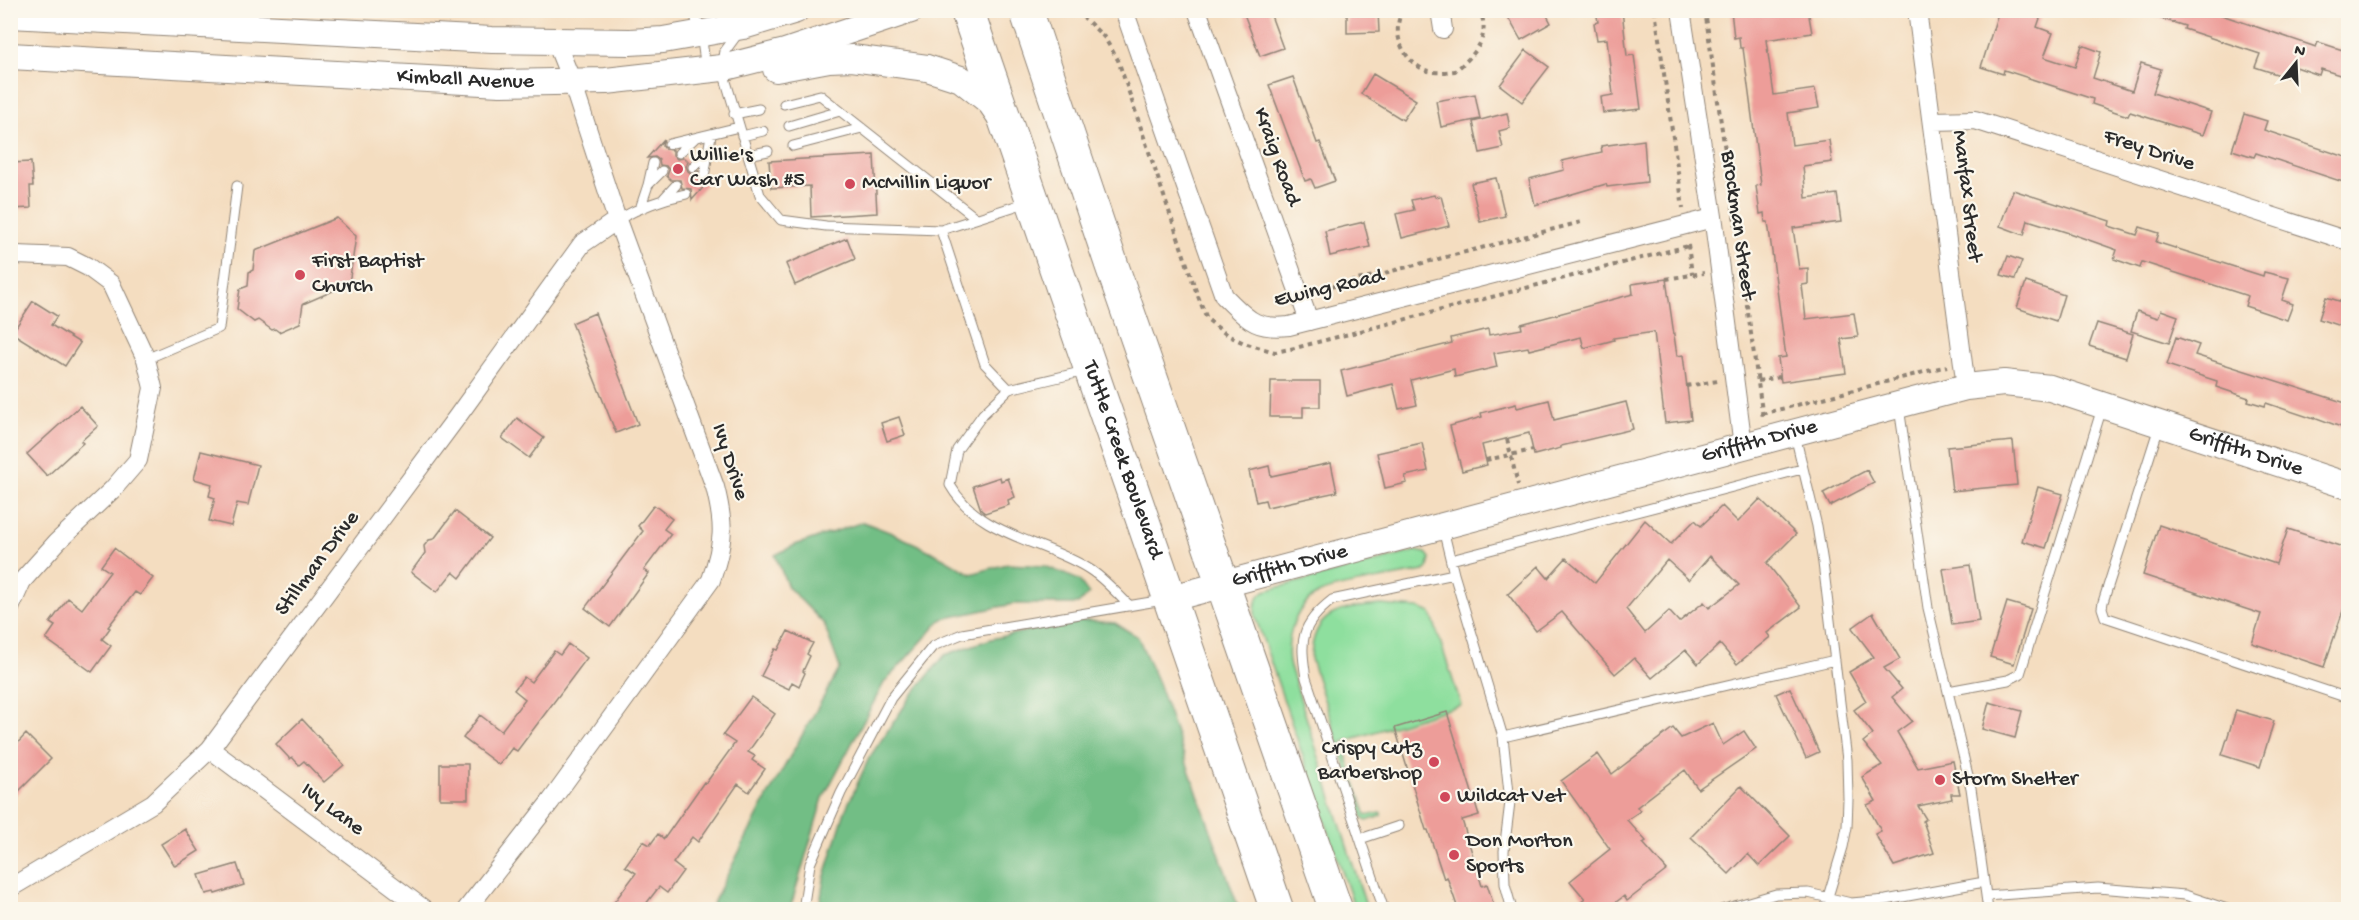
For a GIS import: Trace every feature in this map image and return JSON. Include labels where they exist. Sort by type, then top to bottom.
[{"type":"highway","name":"Tuttle Creek Boulevard","points":[[967,10],[1168,599],[1277,909]]},
{"type":"highway","points":[[1026,10],[1112,266],[1336,909]]},
{"type":"main road","name":"Kimball Avenue","points":[[10,15],[555,42],[630,42],[697,22],[743,26],[796,10]]},
{"type":"main road","name":"Kimball Avenue","points":[[10,56],[501,82],[572,82],[654,76],[714,68],[785,52],[911,10]]},
{"type":"main road","points":[[714,68],[765,71],[829,59],[852,58],[927,68],[961,79],[990,102],[1005,123]]},
{"type":"main road","name":"Griffith Drive","points":[[1168,599],[1966,387],[2004,383],[2050,388],[2349,486]]},
{"type":"street","name":"Ewing Road","points":[[1124,10],[1224,296],[1251,322],[1272,328],[1309,321],[1713,218]]},
{"type":"street","name":"Kraig Road","points":[[1197,10],[1309,321]]},
{"type":"street","points":[[1440,10],[1443,29]]},
{"type":"street","name":"Brockman Street","points":[[1681,10],[1713,218],[1743,446]]},
{"type":"street","name":"Manfax Street","points":[[1917,10],[1966,387]]},
{"type":"street","name":"Ivy Drive","points":[[466,909],[551,801],[711,580],[721,551],[722,514],[715,487],[617,220],[572,82],[555,42]]},
{"type":"street","name":"Frey Drive","points":[[1933,121],[1975,120],[2349,241]]},
{"type":"street","name":"Stillman Drive","points":[[12,889],[153,803],[210,749],[457,417],[582,244],[617,220]]},
{"type":"street","points":[[10,257],[16,255],[68,257],[111,284],[146,358],[153,388],[138,460],[113,489],[57,542],[22,581],[10,608]]},
{"type":"street","name":"Ivy Lane","points":[[210,749],[425,909]]},
{"type":"lane","points":[[697,22],[734,114],[760,195],[781,220],[826,226],[941,230],[1032,200]]},
{"type":"lane","points":[[714,68],[743,26]]},
{"type":"lane","points":[[784,104],[820,95],[976,218]]},
{"type":"lane","points":[[734,114],[759,109]]},
{"type":"lane","points":[[789,126],[840,111]]},
{"type":"lane","points":[[794,146],[862,128]]},
{"type":"lane","points":[[669,144],[740,131],[764,131]]},
{"type":"lane","points":[[704,177],[711,135]]},
{"type":"lane","points":[[679,153],[695,138]]},
{"type":"lane","points":[[693,166],[709,150]]},
{"type":"lane","points":[[748,155],[768,151]]},
{"type":"lane","points":[[641,206],[653,163]]},
{"type":"lane","points":[[648,185],[662,171]]},
{"type":"lane","points":[[664,198],[676,185]]},
{"type":"lane","points":[[146,358],[219,328],[237,186]]},
{"type":"lane","points":[[617,220],[641,206],[664,198],[686,194]]},
{"type":"lane","points":[[941,230],[985,364],[1009,389]]},
{"type":"lane","points":[[1091,369],[1009,389],[983,414],[957,450],[950,485],[959,501],[976,515],[1000,530],[1056,552],[1090,569],[1130,606]]},
{"type":"lane","points":[[1899,405],[1928,608],[1971,788],[1988,909]]},
{"type":"lane","points":[[1948,691],[2008,680],[2020,674],[2103,406]]},
{"type":"lane","points":[[2160,424],[2103,602],[2102,613],[2138,628],[2349,698]]},
{"type":"lane","points":[[1794,433],[1817,526],[1843,715],[1848,799],[1843,847],[1824,909]]},
{"type":"lane","points":[[1451,560],[1802,469]]},
{"type":"lane","points":[[1442,526],[1454,574],[1503,736],[1510,802],[1504,851],[1504,884],[1512,909]]},
{"type":"lane","points":[[1384,909],[1306,678],[1301,648],[1306,628],[1317,612],[1332,600],[1454,574]]},
{"type":"lane","points":[[803,909],[810,864],[841,793],[891,698],[933,646],[962,634],[1168,599]]},
{"type":"lane","points":[[1503,736],[1835,660]]},
{"type":"lane","points":[[1360,839],[1399,826]]},
{"type":"lane","points":[[1721,909],[1776,894],[1808,893],[1851,903],[1886,900],[1984,882]]},
{"type":"lane","points":[[1986,896],[2098,888],[2185,895],[2230,909]]},
{"type":"path","points":[[1655,10],[1692,274]]},
{"type":"path","points":[[1300,294],[1585,221]]},
{"type":"path","points":[[1275,352],[1688,246]]},
{"type":"path","points":[[1666,279],[1720,271]]},
{"type":"path","points":[[1762,414],[1963,362]]},
{"type":"path","points":[[1758,381],[1780,377]]},
{"type":"path","points":[[1686,386],[1734,379]]},
{"type":"path","points":[[1507,439],[1524,505]]},
{"type":"path","points":[[1486,460],[1533,450]]},
{"type":"green space","points":[[863,522],[918,545],[971,574],[1007,564],[1045,566],[1079,580],[1089,594],[1078,604],[1013,604],[942,619],[884,683],[823,798],[790,909],[710,909],[766,799],[840,668],[824,624],[788,587],[775,555],[795,545]]},
{"type":"green space","points":[[1416,551],[1426,553],[1430,558],[1428,568],[1424,571],[1340,586],[1318,594],[1297,615],[1289,644],[1289,663],[1367,909],[1355,909],[1255,616],[1255,605],[1264,591]]},
{"type":"green space","points":[[1381,605],[1418,608],[1431,613],[1461,705],[1342,742],[1366,816],[1381,813],[1381,816],[1367,821],[1363,819],[1311,659],[1317,631],[1331,615],[1353,608]]},
{"type":"green space","points":[[1077,620],[1115,623],[1138,637],[1158,683],[1239,909],[1014,910],[1011,907],[1007,910],[819,909],[824,879],[845,811],[869,758],[912,695],[945,655],[991,639]]},
{"type":"building","points":[[1254,10],[1269,10],[1283,48],[1260,56],[1244,14]]},
{"type":"building","points":[[1347,10],[1378,11],[1379,32],[1347,33]]},
{"type":"building","points":[[1504,10],[1544,10],[1551,23],[1521,40]]},
{"type":"building","points":[[1596,10],[1622,10],[1627,56],[1634,55],[1641,109],[1603,113],[1601,97],[1613,95],[1607,39],[1597,40],[1594,23],[1598,22]]},
{"type":"building","points":[[1731,10],[1808,10],[1812,33],[1766,40],[1774,95],[1815,89],[1819,108],[1788,113],[1792,145],[1829,140],[1832,162],[1803,166],[1806,198],[1837,194],[1841,222],[1793,228],[1799,269],[1808,268],[1808,284],[1802,285],[1806,319],[1854,313],[1858,337],[1841,339],[1846,373],[1781,382],[1778,358],[1786,357],[1768,222],[1765,222],[1764,213],[1760,214],[1756,186],[1761,185],[1743,48],[1740,48],[1739,37],[1734,38]]},
{"type":"building","points":[[1999,10],[2043,10],[2037,27],[2053,33],[2044,57],[2075,67],[2082,45],[2101,52],[2093,78],[2132,91],[2141,63],[2161,69],[2153,93],[2211,112],[2203,135],[2130,112],[2128,116],[2092,104],[2093,99],[2004,70],[2003,74],[1981,67]]},
{"type":"building","points":[[2147,10],[2207,10],[2316,47],[2318,42],[2349,52],[2349,78],[2321,69],[2319,75],[2296,67],[2292,79],[2255,67],[2260,54],[2184,29],[2185,26],[2146,14]]},
{"type":"building","points":[[1526,50],[1549,67],[1522,102],[1500,85]]},
{"type":"building","points":[[1373,74],[1416,100],[1403,120],[1361,94]]},
{"type":"building","points":[[1293,77],[1317,143],[1320,142],[1335,181],[1315,188],[1311,179],[1305,181],[1269,85]]},
{"type":"building","points":[[1475,94],[1480,119],[1441,127],[1436,101]]},
{"type":"building","points":[[1507,113],[1510,128],[1499,131],[1503,148],[1480,153],[1473,122]]},
{"type":"building","points":[[2244,114],[2267,121],[2264,130],[2349,158],[2349,184],[2256,153],[2254,157],[2232,150]]},
{"type":"building","name":"Willie's Car Wash #5","points":[[664,139],[662,145],[665,149],[673,150],[673,155],[677,159],[684,158],[688,162],[686,166],[688,171],[692,174],[698,171],[700,183],[709,181],[692,200],[691,189],[682,188],[680,180],[671,180],[667,176],[669,170],[666,166],[660,165],[659,160],[655,157],[647,158]]},
{"type":"building","points":[[1644,140],[1647,182],[1607,187],[1606,184],[1535,205],[1529,179],[1564,170],[1562,161],[1602,152],[1601,146]]},
{"type":"building","points":[[874,155],[877,213],[811,217],[810,186],[771,188],[769,161]]},
{"type":"building","points":[[31,162],[33,186],[30,186],[31,208],[10,209],[10,163]]},
{"type":"building","points":[[1496,178],[1505,216],[1480,222],[1471,183]]},
{"type":"building","points":[[2013,190],[2110,221],[2109,226],[2137,235],[2140,227],[2159,233],[2156,242],[2263,276],[2264,272],[2289,278],[2282,300],[2293,304],[2287,320],[2245,306],[2248,296],[2142,262],[2140,268],[2114,259],[2117,250],[2069,233],[2028,220],[2024,235],[2000,226]]},
{"type":"building","points":[[1434,195],[1435,197],[1441,196],[1449,226],[1402,238],[1396,214],[1414,210],[1411,200]]},
{"type":"building","name":"First Baptist Church","points":[[337,218],[356,236],[349,284],[303,304],[300,323],[279,332],[258,320],[254,322],[237,309],[240,289],[248,286],[249,272],[253,270],[255,251]]},
{"type":"building","points":[[1364,222],[1370,247],[1330,256],[1325,231]]},
{"type":"building","points":[[847,238],[855,259],[795,285],[786,264]]},
{"type":"building","points":[[2008,256],[2022,261],[2015,279],[2001,275]]},
{"type":"building","points":[[1666,279],[1677,356],[1683,355],[1691,420],[1665,423],[1654,332],[1613,338],[1614,340],[1584,348],[1581,337],[1529,350],[1528,347],[1494,353],[1497,367],[1455,377],[1454,369],[1411,380],[1417,405],[1399,409],[1393,384],[1347,396],[1341,371],[1452,343],[1451,338],[1488,329],[1489,335],[1522,329],[1521,324],[1633,294],[1632,284]]},
{"type":"building","points":[[2026,282],[2064,295],[2056,321],[2017,308]]},
{"type":"building","points":[[2326,297],[2349,304],[2349,329],[2319,319]]},
{"type":"building","points":[[33,301],[57,316],[51,325],[80,343],[65,366],[12,333]]},
{"type":"building","points":[[2161,310],[2178,316],[2169,343],[2131,331],[2137,311],[2158,318]]},
{"type":"building","points":[[595,313],[638,424],[616,433],[572,323]]},
{"type":"building","points":[[2097,323],[2133,334],[2126,358],[2089,346]]},
{"type":"building","points":[[2176,337],[2199,345],[2195,355],[2349,404],[2349,430],[2266,403],[2265,406],[2248,401],[2249,398],[2216,387],[2217,381],[2167,365]]},
{"type":"building","points":[[1271,381],[1320,381],[1320,407],[1303,407],[1303,417],[1270,417]]},
{"type":"building","points":[[1549,400],[1554,420],[1626,402],[1633,429],[1561,446],[1561,448],[1534,455],[1529,433],[1482,445],[1487,465],[1462,471],[1450,426],[1482,417],[1481,413],[1516,404],[1517,408]]},
{"type":"building","points":[[80,406],[98,426],[47,476],[27,454]]},
{"type":"building","points":[[899,417],[905,435],[887,441],[881,423]]},
{"type":"building","points":[[517,418],[544,438],[529,458],[502,438]]},
{"type":"building","points":[[2013,441],[2017,485],[1952,491],[1947,447]]},
{"type":"building","points":[[1422,443],[1428,471],[1405,476],[1407,483],[1385,488],[1377,453]]},
{"type":"building","points":[[201,451],[258,465],[248,505],[237,503],[231,526],[209,521],[215,498],[209,496],[212,484],[194,479]]},
{"type":"building","points":[[1331,463],[1337,492],[1267,507],[1265,500],[1256,502],[1249,471],[1269,466],[1271,476]]},
{"type":"building","points":[[1867,470],[1874,483],[1830,506],[1823,493]]},
{"type":"building","points":[[1000,477],[1001,481],[1008,478],[1015,497],[1008,500],[1009,505],[985,513],[981,510],[973,486]]},
{"type":"building","points":[[2038,487],[2063,494],[2046,548],[2022,541]]},
{"type":"building","points":[[1760,499],[1796,534],[1767,563],[1801,607],[1767,633],[1770,637],[1737,664],[1720,644],[1698,664],[1686,650],[1652,678],[1634,658],[1615,674],[1562,612],[1536,631],[1508,594],[1538,566],[1548,578],[1566,558],[1595,583],[1645,520],[1671,544],[1695,520],[1701,526],[1722,506],[1738,522]],"holes":[[[1710,556],[1739,585],[1709,608],[1704,602],[1679,622],[1669,611],[1645,633],[1626,609],[1667,560],[1689,580]]]},
{"type":"building","points":[[654,505],[672,519],[664,529],[671,534],[644,570],[649,573],[610,627],[585,608],[643,531],[638,526]]},
{"type":"building","points":[[455,511],[490,538],[460,578],[453,572],[437,592],[411,572],[425,553],[424,546],[429,540],[434,539]]},
{"type":"building","points":[[2159,525],[2276,564],[2288,529],[2349,549],[2349,593],[2324,667],[2252,643],[2261,614],[2143,575]]},
{"type":"building","points":[[114,548],[153,578],[140,595],[135,592],[108,627],[110,628],[102,639],[111,646],[92,672],[46,639],[55,626],[50,623],[68,598],[82,609],[110,572],[101,566]]},
{"type":"building","points":[[1970,565],[1979,621],[1952,625],[1943,569]]},
{"type":"building","points":[[2007,602],[2031,609],[2014,664],[1990,657]]},
{"type":"building","points":[[1873,613],[1900,659],[1884,668],[1902,689],[1892,697],[1912,721],[1897,732],[1918,768],[1953,761],[1960,794],[1951,794],[1952,799],[1918,806],[1926,819],[1923,821],[1934,853],[1894,866],[1875,834],[1881,831],[1867,805],[1876,801],[1862,777],[1882,765],[1863,742],[1873,734],[1854,710],[1866,701],[1849,672],[1874,657],[1852,628]]},
{"type":"building","points":[[788,631],[813,643],[807,654],[810,656],[799,686],[792,682],[789,689],[761,676],[775,649],[778,650]]},
{"type":"building","points":[[568,644],[587,658],[517,751],[512,748],[499,765],[463,738],[480,715],[501,731],[525,699],[514,690],[524,677],[531,682],[554,651],[560,655]]},
{"type":"building","points":[[1790,688],[1819,752],[1806,758],[1776,694]]},
{"type":"building","points":[[751,697],[775,714],[748,752],[755,756],[752,760],[765,769],[749,792],[738,784],[698,842],[692,837],[673,863],[683,871],[667,893],[659,887],[642,909],[609,909],[636,873],[625,866],[643,841],[650,845],[658,834],[664,839],[735,743],[723,735]]},
{"type":"building","points":[[1989,702],[2022,711],[2015,738],[1982,729]]},
{"type":"building","points":[[2236,710],[2274,721],[2260,767],[2222,755]]},
{"type":"building","points":[[1447,712],[1479,815],[1462,820],[1482,886],[1487,884],[1495,909],[1458,909],[1447,877],[1444,879],[1428,830],[1426,830],[1395,728]]},
{"type":"building","points":[[302,719],[344,765],[324,782],[304,761],[299,765],[276,744]]},
{"type":"building","points":[[1713,723],[1723,745],[1744,731],[1756,749],[1698,789],[1685,770],[1637,807],[1640,811],[1627,820],[1646,841],[1643,843],[1667,870],[1627,901],[1624,896],[1607,909],[1573,909],[1585,899],[1570,881],[1610,849],[1561,781],[1598,754],[1612,774],[1673,728],[1681,738]]},
{"type":"building","points":[[26,734],[51,759],[10,800],[10,751]]},
{"type":"building","points":[[440,764],[468,764],[468,799],[440,799]]},
{"type":"building","points":[[1741,786],[1790,836],[1759,866],[1748,854],[1729,874],[1691,837]]},
{"type":"building","points":[[185,829],[199,851],[175,866],[161,844]]},
{"type":"building","points":[[237,864],[244,885],[215,894],[214,892],[206,894],[199,875]]},
{"type":"place","name":"Willie's Car Wash #5","points":[[678,169]]},
{"type":"place","name":"McMillin Liquor","points":[[850,184]]},
{"type":"place","name":"First Baptist Church","points":[[300,275]]},
{"type":"place","name":"Crispy Cutz Barbershop","points":[[1434,762]]},
{"type":"place","name":"Storm Shelter","points":[[1940,780]]},
{"type":"place","name":"Wildcat Vet","points":[[1445,797]]},
{"type":"place","name":"Don Morton Sports","points":[[1454,855]]}]
